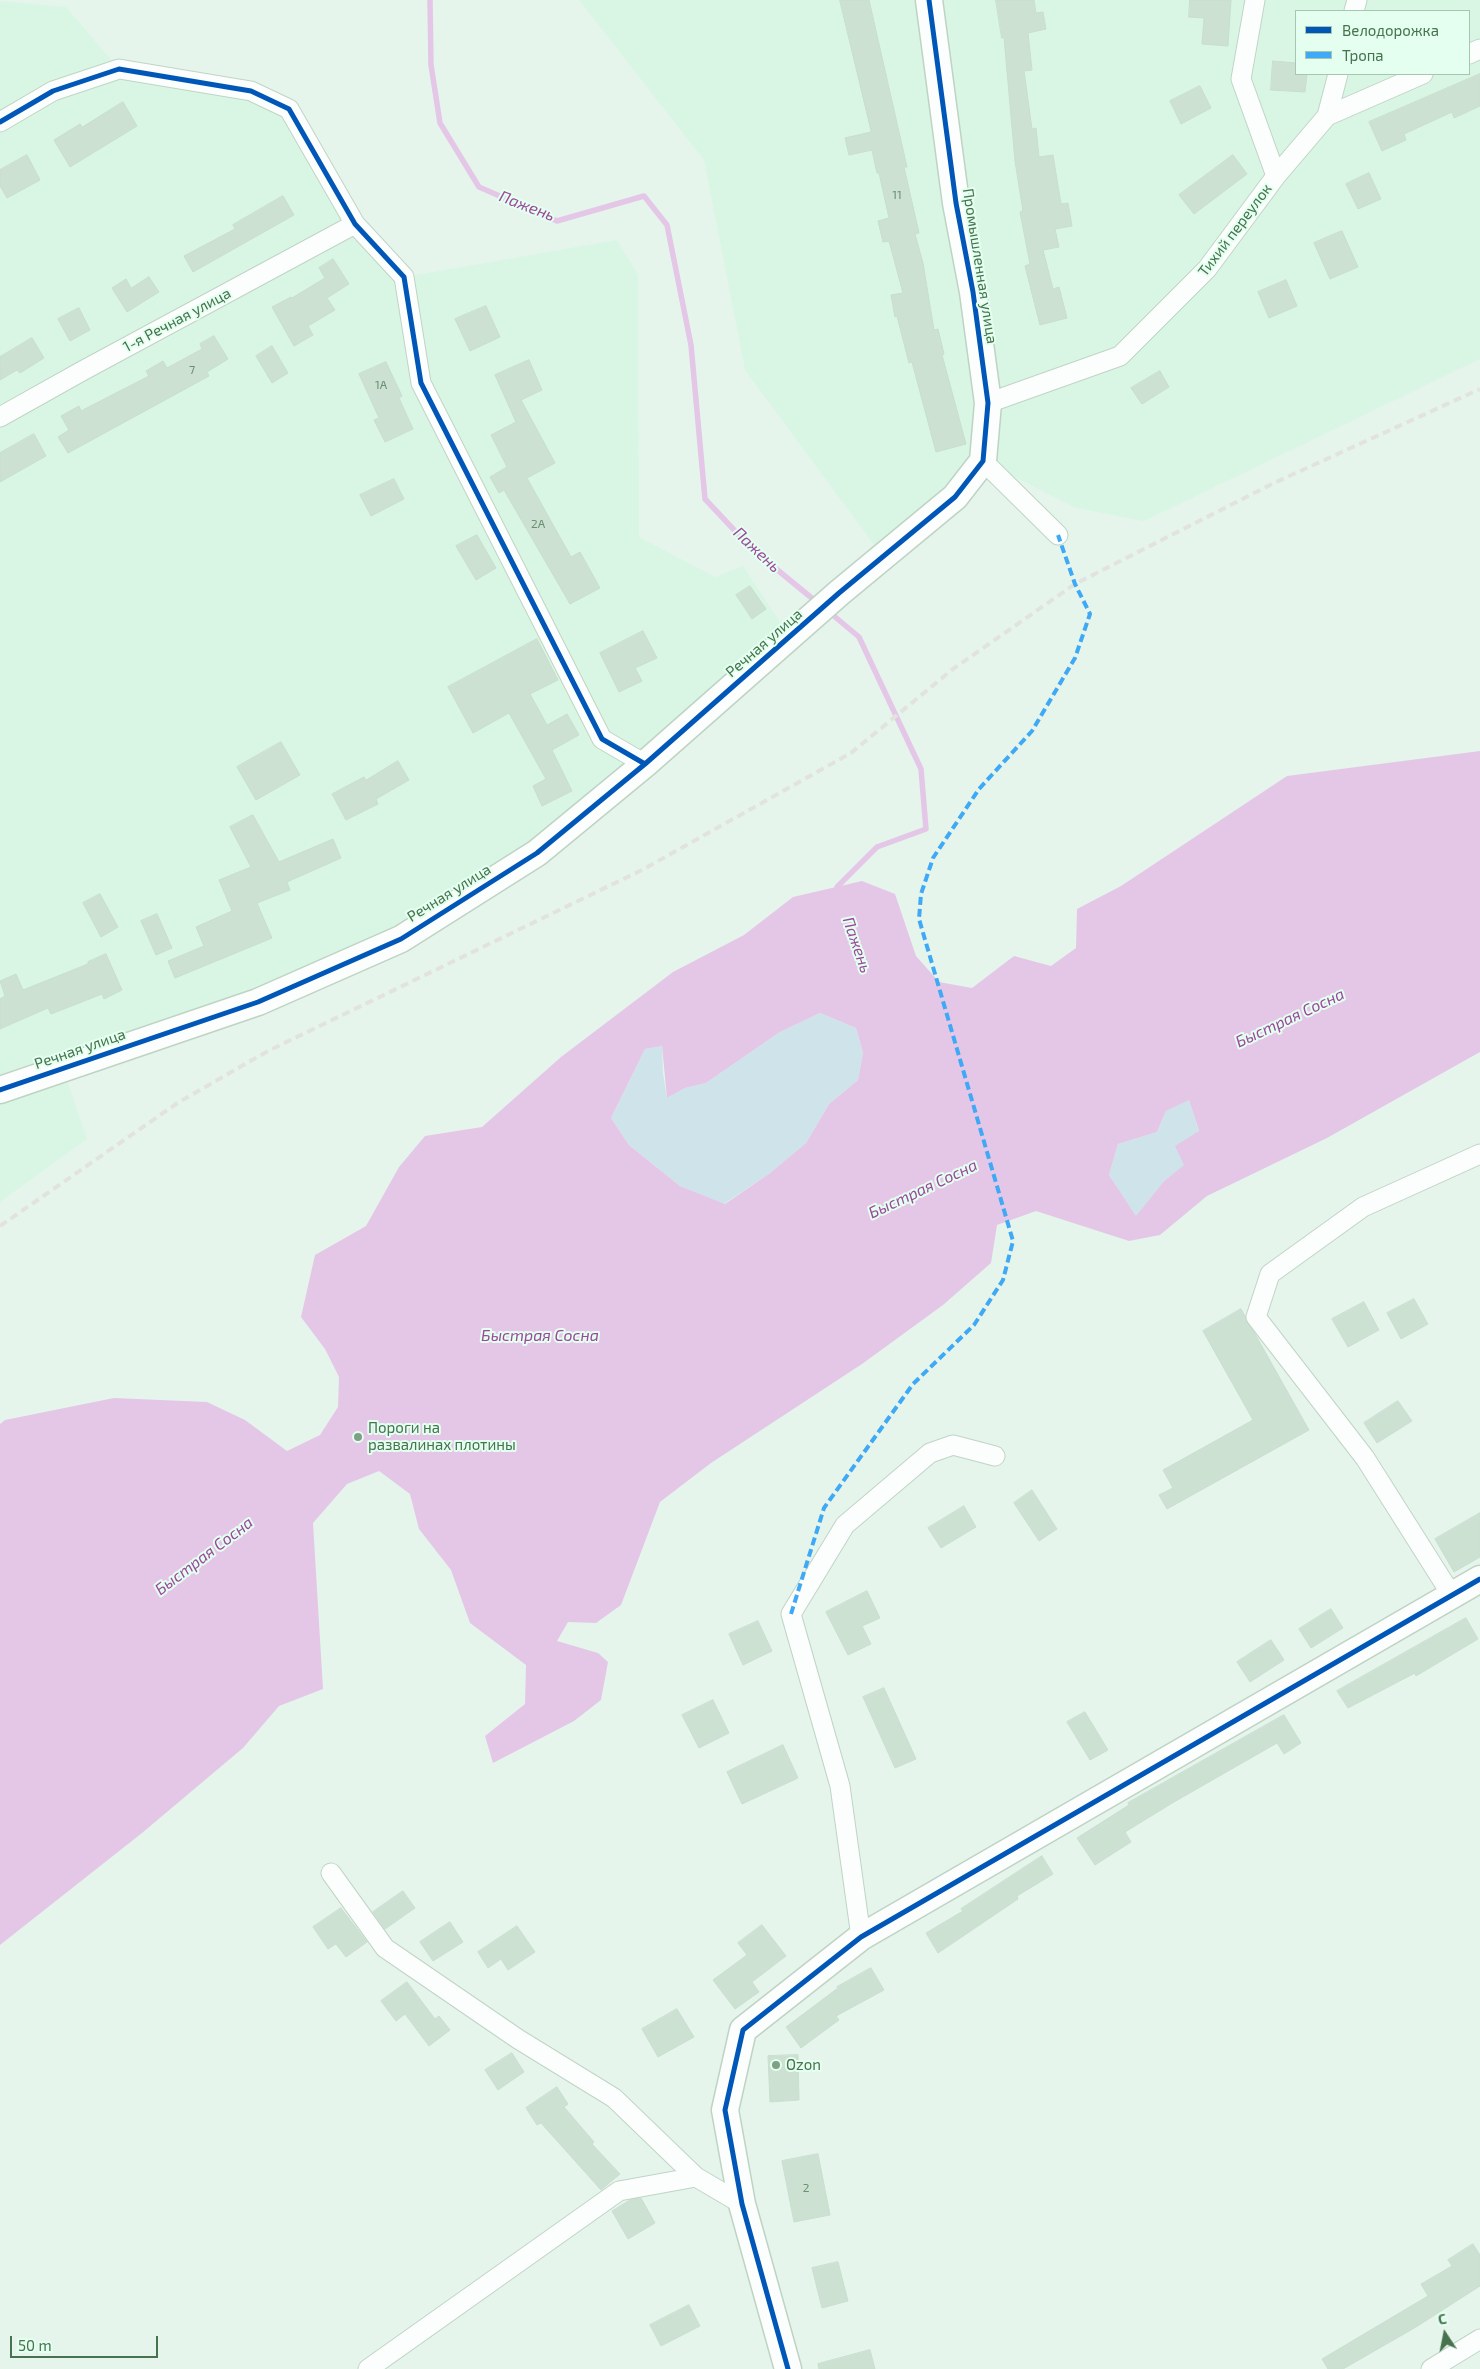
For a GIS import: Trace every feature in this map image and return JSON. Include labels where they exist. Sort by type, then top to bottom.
[{"type":"street","name":"Промышленная улица","points":[[929,0],[956,203],[974,292],[988,403],[983,460]]},
{"type":"street","points":[[1256,0],[1241,79],[1276,176]]},
{"type":"street","points":[[0,122],[53,92],[119,69],[251,91],[289,109],[355,224],[404,277],[421,384],[602,739],[645,764]]},
{"type":"street","points":[[1327,116],[1338,75]]},
{"type":"street","name":"Тихий переулок","points":[[988,403],[1120,356],[1207,269],[1276,176],[1327,116],[1421,75]]},
{"type":"street","name":"1-я Речная улица","points":[[0,417],[355,224]]},
{"type":"street","points":[[983,460],[1058,535]]},
{"type":"street","name":"Речная улица","points":[[0,1090],[258,1002],[401,939],[537,853],[645,764],[839,593],[954,498],[983,460]]},
{"type":"street","points":[[1451,1594],[1365,1458],[1256,1317],[1270,1274],[1363,1207],[1480,1154]]},
{"type":"street","points":[[861,1937],[840,1786],[791,1614],[845,1525],[930,1453],[953,1445],[995,1456]]},
{"type":"street","points":[[788,2369],[742,2204],[725,2110],[743,2030],[861,1937],[1451,1594],[1480,1579]]},
{"type":"street","points":[[331,1873],[385,1948],[518,2039],[614,2098],[696,2176],[742,2204]]},
{"type":"street","points":[[368,2369],[619,2191],[696,2176]]},
{"type":"street","points":[[1431,2369],[1480,2338]]},
{"type":"shaded area","points":[[579,0],[1480,0],[1480,359],[1144,521],[1076,508],[983,461],[883,557],[745,370],[704,160]]},
{"type":"shaded area","points":[[0,1],[66,7],[119,69],[289,109],[355,224],[404,277],[617,240],[638,275],[639,537],[715,577],[743,566],[790,637],[645,764],[401,939],[63,1069],[87,1139],[0,1202]]},
{"type":"shaded area","points":[[820,1013],[856,1028],[863,1053],[858,1080],[829,1104],[806,1143],[770,1173],[724,1204],[680,1186],[629,1145],[611,1118],[645,1049],[662,1046],[663,1073],[667,1098],[685,1088],[706,1083],[780,1032]]},
{"type":"shaded area","points":[[1189,1099],[1199,1132],[1185,1165],[1164,1181],[1136,1217],[1109,1175],[1118,1144],[1157,1132],[1166,1111]]},
{"type":"water","name":"Быстрая Сосна","points":[[1480,751],[1480,1052],[1327,1138],[1207,1196],[1160,1235],[1129,1241],[1036,1211],[997,1225],[991,1263],[943,1305],[862,1364],[711,1463],[660,1502],[621,1605],[596,1623],[568,1622],[557,1641],[598,1653],[608,1662],[601,1700],[574,1721],[493,1763],[485,1736],[525,1704],[526,1665],[470,1623],[451,1570],[419,1529],[410,1494],[379,1471],[347,1484],[313,1523],[323,1689],[279,1706],[243,1748],[142,1833],[0,1945],[0,1424],[5,1420],[114,1398],[207,1402],[245,1420],[287,1451],[320,1435],[338,1407],[339,1377],[325,1349],[301,1317],[315,1255],[366,1226],[399,1167],[425,1136],[482,1127],[561,1057],[673,972],[744,935],[793,897],[862,881],[895,894],[916,956],[939,982],[972,988],[1014,956],[1051,966],[1076,948],[1077,909],[1121,886],[1287,776]],"holes":[[[820,1013],[856,1028],[863,1053],[858,1080],[829,1104],[806,1143],[770,1173],[725,1204],[680,1186],[629,1145],[611,1118],[645,1049],[662,1046],[667,1098],[685,1088],[706,1083],[780,1032]],[[1189,1100],[1199,1131],[1175,1146],[1184,1165],[1164,1181],[1136,1216],[1109,1175],[1118,1144],[1157,1132],[1166,1111]]]},
{"type":"building","points":[[840,0],[869,0],[907,167],[904,167],[919,233],[915,234],[923,263],[934,330],[938,329],[944,354],[942,355],[966,444],[936,452],[912,362],[909,363],[897,316],[895,317],[891,295],[903,293],[889,241],[883,242],[878,221],[889,218],[879,173],[877,173],[872,150],[849,155],[845,138],[871,132]]},
{"type":"building","points":[[996,0],[1034,0],[1036,13],[1043,12],[1046,29],[1028,33],[1032,70],[1024,71],[1032,129],[1036,128],[1039,157],[1053,155],[1061,204],[1068,203],[1072,226],[1055,229],[1059,247],[1043,250],[1053,289],[1059,287],[1067,318],[1040,325],[1025,266],[1030,264],[1020,212],[1023,211],[1015,161],[1004,37],[1002,38]]},
{"type":"building","points":[[1190,0],[1231,0],[1228,46],[1202,44],[1204,18],[1189,17]]},
{"type":"building","points":[[1273,61],[1295,63],[1295,75],[1307,75],[1305,92],[1271,90]]},
{"type":"building","points":[[1480,74],[1480,106],[1454,118],[1452,112],[1404,134],[1406,140],[1382,151],[1369,122]]},
{"type":"building","points":[[1200,86],[1211,108],[1181,124],[1170,101]]},
{"type":"building","points":[[123,102],[137,126],[70,167],[54,140],[80,124],[82,127]]},
{"type":"building","points":[[27,155],[40,180],[7,198],[0,186],[0,170]]},
{"type":"building","points":[[1233,155],[1247,174],[1194,214],[1179,195]]},
{"type":"building","points":[[1369,173],[1381,199],[1358,209],[1346,184]]},
{"type":"building","points":[[283,196],[294,215],[193,272],[184,256],[235,229],[233,225]]},
{"type":"building","points":[[1342,231],[1358,267],[1330,279],[1314,243]]},
{"type":"building","points":[[333,259],[349,284],[327,298],[335,310],[308,326],[313,335],[294,346],[272,307],[292,298],[325,278],[319,268]]},
{"type":"building","points":[[149,277],[159,292],[127,312],[112,288],[126,279],[131,288]]},
{"type":"building","points":[[1286,280],[1297,306],[1269,318],[1258,292]]},
{"type":"building","points":[[486,306],[500,337],[470,351],[455,319]]},
{"type":"building","points":[[79,308],[90,330],[70,341],[58,319]]},
{"type":"building","points":[[214,336],[228,359],[207,372],[209,376],[68,453],[58,437],[69,430],[61,416],[79,406],[81,411],[149,376],[146,371],[163,361],[167,368],[202,349],[200,344]]},
{"type":"building","points":[[32,338],[44,358],[20,373],[17,370],[0,380],[0,357]]},
{"type":"building","points":[[272,346],[288,373],[272,383],[256,356]]},
{"type":"building","points":[[529,360],[542,390],[521,400],[555,463],[527,478],[571,557],[580,552],[600,588],[570,604],[504,490],[499,493],[490,477],[507,467],[491,435],[516,422],[495,375]]},
{"type":"building","points":[[386,362],[402,396],[399,398],[413,429],[385,442],[374,420],[379,418],[359,374]]},
{"type":"building","points":[[1160,371],[1169,387],[1142,404],[1131,388]]},
{"type":"building","points":[[34,434],[46,456],[0,482],[0,453]]},
{"type":"building","points":[[394,479],[404,499],[371,516],[360,495]]},
{"type":"building","points":[[477,535],[496,568],[476,580],[456,546]]},
{"type":"building","points":[[750,586],[766,609],[752,619],[736,595]]},
{"type":"building","points":[[643,631],[657,658],[635,668],[642,681],[619,692],[600,653]]},
{"type":"building","points":[[537,639],[558,680],[530,694],[547,725],[567,714],[579,735],[552,750],[572,791],[542,806],[533,786],[546,779],[509,713],[473,733],[448,687]]},
{"type":"building","points":[[281,742],[300,775],[256,800],[237,767]]},
{"type":"building","points":[[398,761],[409,780],[376,799],[378,804],[346,820],[332,794],[364,777],[366,780]]},
{"type":"building","points":[[253,815],[279,862],[333,839],[341,858],[287,882],[290,890],[257,903],[272,938],[175,978],[168,961],[204,946],[196,927],[232,911],[219,880],[251,867],[230,827]]},
{"type":"building","points":[[100,894],[118,927],[101,937],[83,903]]},
{"type":"building","points":[[157,914],[172,948],[156,955],[141,921]]},
{"type":"building","points":[[106,954],[122,990],[104,999],[102,994],[51,1014],[48,1008],[0,1029],[0,999],[5,996],[0,981],[16,974],[23,990],[88,964],[88,962]]},
{"type":"building","points":[[1414,1299],[1428,1324],[1401,1339],[1387,1313]]},
{"type":"building","points":[[1364,1302],[1379,1330],[1348,1347],[1332,1319]]},
{"type":"building","points":[[1241,1309],[1309,1430],[1167,1509],[1159,1495],[1173,1488],[1163,1470],[1253,1420],[1203,1331]]},
{"type":"building","points":[[1398,1401],[1412,1421],[1377,1443],[1364,1423]]},
{"type":"building","points":[[1032,1490],[1057,1529],[1039,1541],[1014,1503]]},
{"type":"building","points":[[964,1506],[976,1527],[941,1548],[928,1528]]},
{"type":"building","points":[[1480,1513],[1480,1557],[1454,1572],[1435,1539]]},
{"type":"building","points":[[867,1591],[880,1618],[862,1626],[871,1644],[848,1655],[826,1612]]},
{"type":"building","points":[[1331,1609],[1343,1628],[1311,1648],[1299,1629]]},
{"type":"building","points":[[1466,1618],[1478,1639],[1416,1676],[1415,1673],[1348,1708],[1337,1691]]},
{"type":"building","points":[[758,1621],[772,1651],[743,1665],[729,1634]]},
{"type":"building","points":[[1271,1640],[1284,1660],[1250,1682],[1237,1662]]},
{"type":"building","points":[[884,1688],[916,1759],[895,1768],[863,1697]]},
{"type":"building","points":[[713,1700],[729,1733],[699,1748],[682,1715]]},
{"type":"building","points":[[1085,1712],[1108,1750],[1090,1760],[1067,1722]]},
{"type":"building","points":[[1284,1715],[1301,1743],[1284,1754],[1277,1743],[1174,1802],[1125,1832],[1131,1842],[1095,1865],[1077,1838],[1129,1805],[1128,1803]]},
{"type":"building","points":[[783,1745],[798,1778],[742,1804],[727,1772]]},
{"type":"building","points":[[1042,1856],[1053,1874],[1017,1896],[1018,1899],[938,1953],[926,1933],[963,1911],[961,1909]]},
{"type":"building","points":[[403,1891],[415,1908],[385,1929],[373,1912]]},
{"type":"building","points":[[341,1908],[367,1942],[346,1957],[336,1944],[328,1949],[313,1927]]},
{"type":"building","points":[[450,1922],[463,1942],[433,1961],[420,1942]]},
{"type":"building","points":[[762,1925],[786,1956],[752,1982],[759,1992],[735,2009],[713,1980],[747,1955],[738,1943]]},
{"type":"building","points":[[517,1926],[535,1952],[508,1970],[501,1959],[488,1968],[478,1952]]},
{"type":"building","points":[[871,1968],[884,1990],[836,2016],[839,2020],[801,2048],[786,2027],[837,1987]]},
{"type":"building","points":[[407,1982],[435,2019],[439,2016],[450,2030],[429,2046],[405,2014],[396,2021],[381,2001]]},
{"type":"building","points":[[677,2009],[694,2037],[658,2057],[642,2029]]},
{"type":"building","points":[[512,2053],[524,2072],[498,2090],[485,2070]]},
{"type":"building","points":[[798,2055],[799,2100],[770,2102],[768,2056]]},
{"type":"building","points":[[557,2087],[568,2104],[564,2107],[594,2142],[592,2144],[620,2174],[601,2190],[541,2123],[537,2125],[526,2108]]},
{"type":"building","points":[[818,2154],[830,2215],[794,2222],[782,2161]]},
{"type":"building","points":[[641,2198],[655,2223],[628,2239],[612,2211],[630,2200]]},
{"type":"building","points":[[1473,2244],[1480,2255],[1480,2286],[1416,2327],[1343,2369],[1328,2369],[1322,2359],[1428,2296],[1421,2284],[1452,2266],[1448,2260]]},
{"type":"building","points":[[838,2262],[848,2301],[822,2308],[812,2268]]},
{"type":"building","points":[[689,2305],[700,2326],[661,2346],[650,2325]]},
{"type":"building","points":[[870,2350],[875,2369],[819,2369],[818,2364]]},
{"type":"waterway","name":"Пажень","points":[[430,0],[431,65],[440,123],[479,187],[557,221],[644,196],[667,225],[691,345],[705,499],[752,549],[819,604]]},
{"type":"waterway","name":"Пажень","points":[[828,611],[859,637],[921,769],[926,829],[877,847],[837,887],[839,892]]},
{"type":"railway","points":[[0,1226],[179,1102],[268,1051],[642,870],[851,753],[953,669],[1075,584],[1274,483],[1480,389]]},
{"type":"marked path","points":[[791,1614],[824,1508],[913,1384],[974,1325],[1003,1280],[1013,1241],[919,919],[921,894],[933,858],[979,789],[1032,731],[1075,658],[1090,614],[1075,584],[1058,535]]},
{"type":"cycle path","points":[[0,1090],[258,1002],[401,939],[537,853],[645,764],[839,593],[955,497],[983,461],[988,403],[973,292],[956,203],[929,0]]},
{"type":"cycle path","points":[[0,122],[53,91],[119,69],[251,91],[289,109],[355,224],[404,277],[421,383],[602,739],[645,764]]},
{"type":"cycle path","points":[[788,2369],[742,2204],[725,2110],[743,2030],[861,1937],[1480,1579]]},
{"type":"place","name":"Пороги на развалинах плотины","points":[[358,1437]]},
{"type":"place","name":"Ozon","points":[[776,2065]]}]
